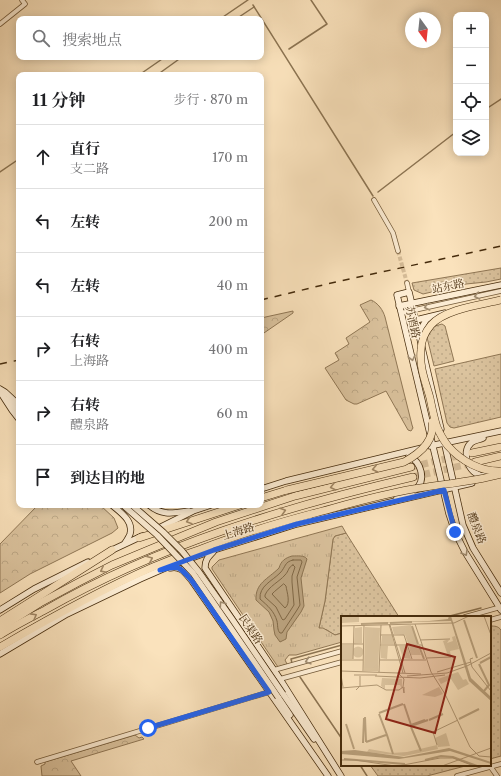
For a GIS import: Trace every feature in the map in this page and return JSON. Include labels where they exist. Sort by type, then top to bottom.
[{"type":"highway","points":[[501,300],[451,312],[439,318],[430,326],[422,340],[420,350],[421,366],[438,428],[447,445],[458,456],[472,465],[501,473]]},
{"type":"highway","points":[[264,497],[409,460],[420,452],[428,442],[433,430],[426,382]]},
{"type":"highway","points":[[472,453],[501,447]]},
{"type":"highway","points":[[475,462],[501,456]]},
{"type":"highway","name":"上海路","points":[[264,506],[295,496],[411,467]]},
{"type":"highway","points":[[0,647],[80,602],[153,567],[234,537],[278,522],[372,498],[398,492],[489,477],[501,473]]},
{"type":"highway","name":"上海路","points":[[0,635],[77,592],[119,572],[186,544],[276,513],[413,477]]},
{"type":"highway","points":[[139,538],[231,508]]},
{"type":"highway","name":"上海路","points":[[0,628],[40,603],[120,562],[216,522],[259,508]]},
{"type":"highway","points":[[0,621],[112,550]]},
{"type":"main road","name":"站东路","points":[[400,306],[413,307],[501,285]]},
{"type":"main road","name":"苏酒路","points":[[444,490],[397,295],[409,292],[455,487]]},
{"type":"main road","points":[[416,320],[501,300]]},
{"type":"main road","points":[[419,333],[426,320],[431,316]]},
{"type":"main road","points":[[1,391],[16,398]]},
{"type":"main road","points":[[1,391],[16,403]]},
{"type":"main road","points":[[1,391],[16,408]]},
{"type":"main road","points":[[1,391],[16,415]]},
{"type":"main road","points":[[264,488],[286,481],[444,443],[501,432]]},
{"type":"main road","points":[[501,432],[474,441],[469,446],[467,453],[469,466],[478,475],[483,476],[501,473]]},
{"type":"main road","points":[[365,462],[407,455],[414,459],[420,467],[422,476],[421,481],[419,486],[414,491],[378,505]]},
{"type":"main road","name":"上海路","points":[[0,654],[67,614],[160,570],[214,550],[297,524],[501,477]]},
{"type":"main road","name":"醴泉路","points":[[455,487],[463,525],[474,548],[501,593]]},
{"type":"main road","name":"醴泉路","points":[[444,490],[455,532],[465,552],[501,608]]},
{"type":"main road","points":[[115,508],[126,518],[130,525],[131,533],[125,543]]},
{"type":"main road","name":"民渠路","points":[[126,508],[157,535],[193,573],[280,696],[340,776]]},
{"type":"main road","name":"民渠路","points":[[135,508],[163,532],[199,572],[280,696],[328,776]]},
{"type":"main road","points":[[153,508],[165,514],[193,511]]},
{"type":"main road","points":[[0,610],[34,589],[125,543],[139,538],[202,508]]},
{"type":"main road","name":"民渠路","points":[[214,550],[207,558],[204,568],[280,679],[340,776]]},
{"type":"main road","name":"民渠路","points":[[160,570],[176,567],[186,574],[192,581],[328,776]]},
{"type":"street","points":[[0,24],[25,4],[22,0]]},
{"type":"street","points":[[374,200],[393,233],[398,251]]},
{"type":"street","points":[[407,283],[409,292]]},
{"type":"street","points":[[401,313],[413,307],[453,301],[501,291]]},
{"type":"street","points":[[469,616],[501,608]]},
{"type":"street","points":[[491,620],[501,617]]},
{"type":"street","points":[[274,670],[341,651]]},
{"type":"street","points":[[280,679],[341,662]]},
{"type":"street","points":[[37,762],[269,692]]},
{"type":"street","points":[[491,766],[501,764]]},
{"type":"street","points":[[457,776],[490,766],[496,776]]},
{"type":"green space","points":[[501,268],[501,279],[466,284],[423,294],[414,290],[412,283]]},
{"type":"green space","points":[[371,300],[380,307],[385,317],[413,428],[411,431],[408,430],[386,391],[354,404],[346,400],[325,368],[339,360],[335,353],[349,344],[346,338],[370,322],[360,305]]},
{"type":"green space","points":[[293,311],[293,313],[264,333],[264,317]]},
{"type":"green space","points":[[442,324],[445,326],[454,361],[434,366],[425,329]]},
{"type":"green space","points":[[501,354],[501,417],[454,428],[450,427],[447,423],[435,369]]},
{"type":"green space","points":[[35,508],[103,508],[114,518],[118,528],[112,533],[30,574],[0,593],[0,544]]},
{"type":"green space","points":[[342,526],[346,533],[335,536],[333,539],[325,601],[319,628],[323,628],[335,635],[341,633],[341,642],[296,655],[289,655],[285,660],[287,664],[278,667],[212,569],[212,567],[219,560]]},
{"type":"green space","points":[[346,533],[398,616],[341,616],[341,633],[336,635],[319,628],[325,601],[333,539],[335,536]]},
{"type":"green space","points":[[491,626],[496,626],[501,630],[501,756],[491,759]]},
{"type":"green space","points":[[135,735],[144,739],[71,761],[81,776],[42,776],[41,766],[45,764],[45,762]]},
{"type":"green space","points":[[371,766],[465,766],[427,776],[378,776]]},
{"type":"water","points":[[292,556],[303,556],[307,559],[301,578],[304,606],[287,632],[286,639],[280,642],[275,635],[273,621],[269,612],[256,600],[256,594],[260,585],[279,568],[284,560]]},
{"type":"waterway","points":[[224,16],[248,0]]},
{"type":"waterway","points":[[289,49],[327,24],[311,0]]},
{"type":"waterway","points":[[253,5],[260,16]]},
{"type":"waterway","points":[[240,16],[254,7]]},
{"type":"waterway","points":[[264,23],[373,196]]},
{"type":"waterway","points":[[143,72],[161,60]]},
{"type":"waterway","points":[[161,72],[178,60]]},
{"type":"waterway","points":[[489,107],[501,99]]},
{"type":"waterway","points":[[378,192],[453,134]]},
{"type":"waterway","points":[[0,172],[16,161]]},
{"type":"waterway","points":[[450,616],[481,608]]},
{"type":"waterway","points":[[292,663],[291,659],[341,645]]},
{"type":"waterway","points":[[300,677],[341,738]]},
{"type":"waterway","points":[[361,766],[367,776]]},
{"type":"tunnel","points":[[398,251],[407,283]]},
{"type":"tunnel","points":[[411,467],[462,455]]},
{"type":"tunnel","points":[[413,477],[473,463]]},
{"type":"railway","points":[[264,299],[501,246]]},
{"type":"railway","points":[[0,364],[16,361]]},
{"type":"route","points":[[148,728],[269,692],[186,574],[176,567],[160,570],[214,550],[297,524],[444,490],[449,514],[455,532]]}]
